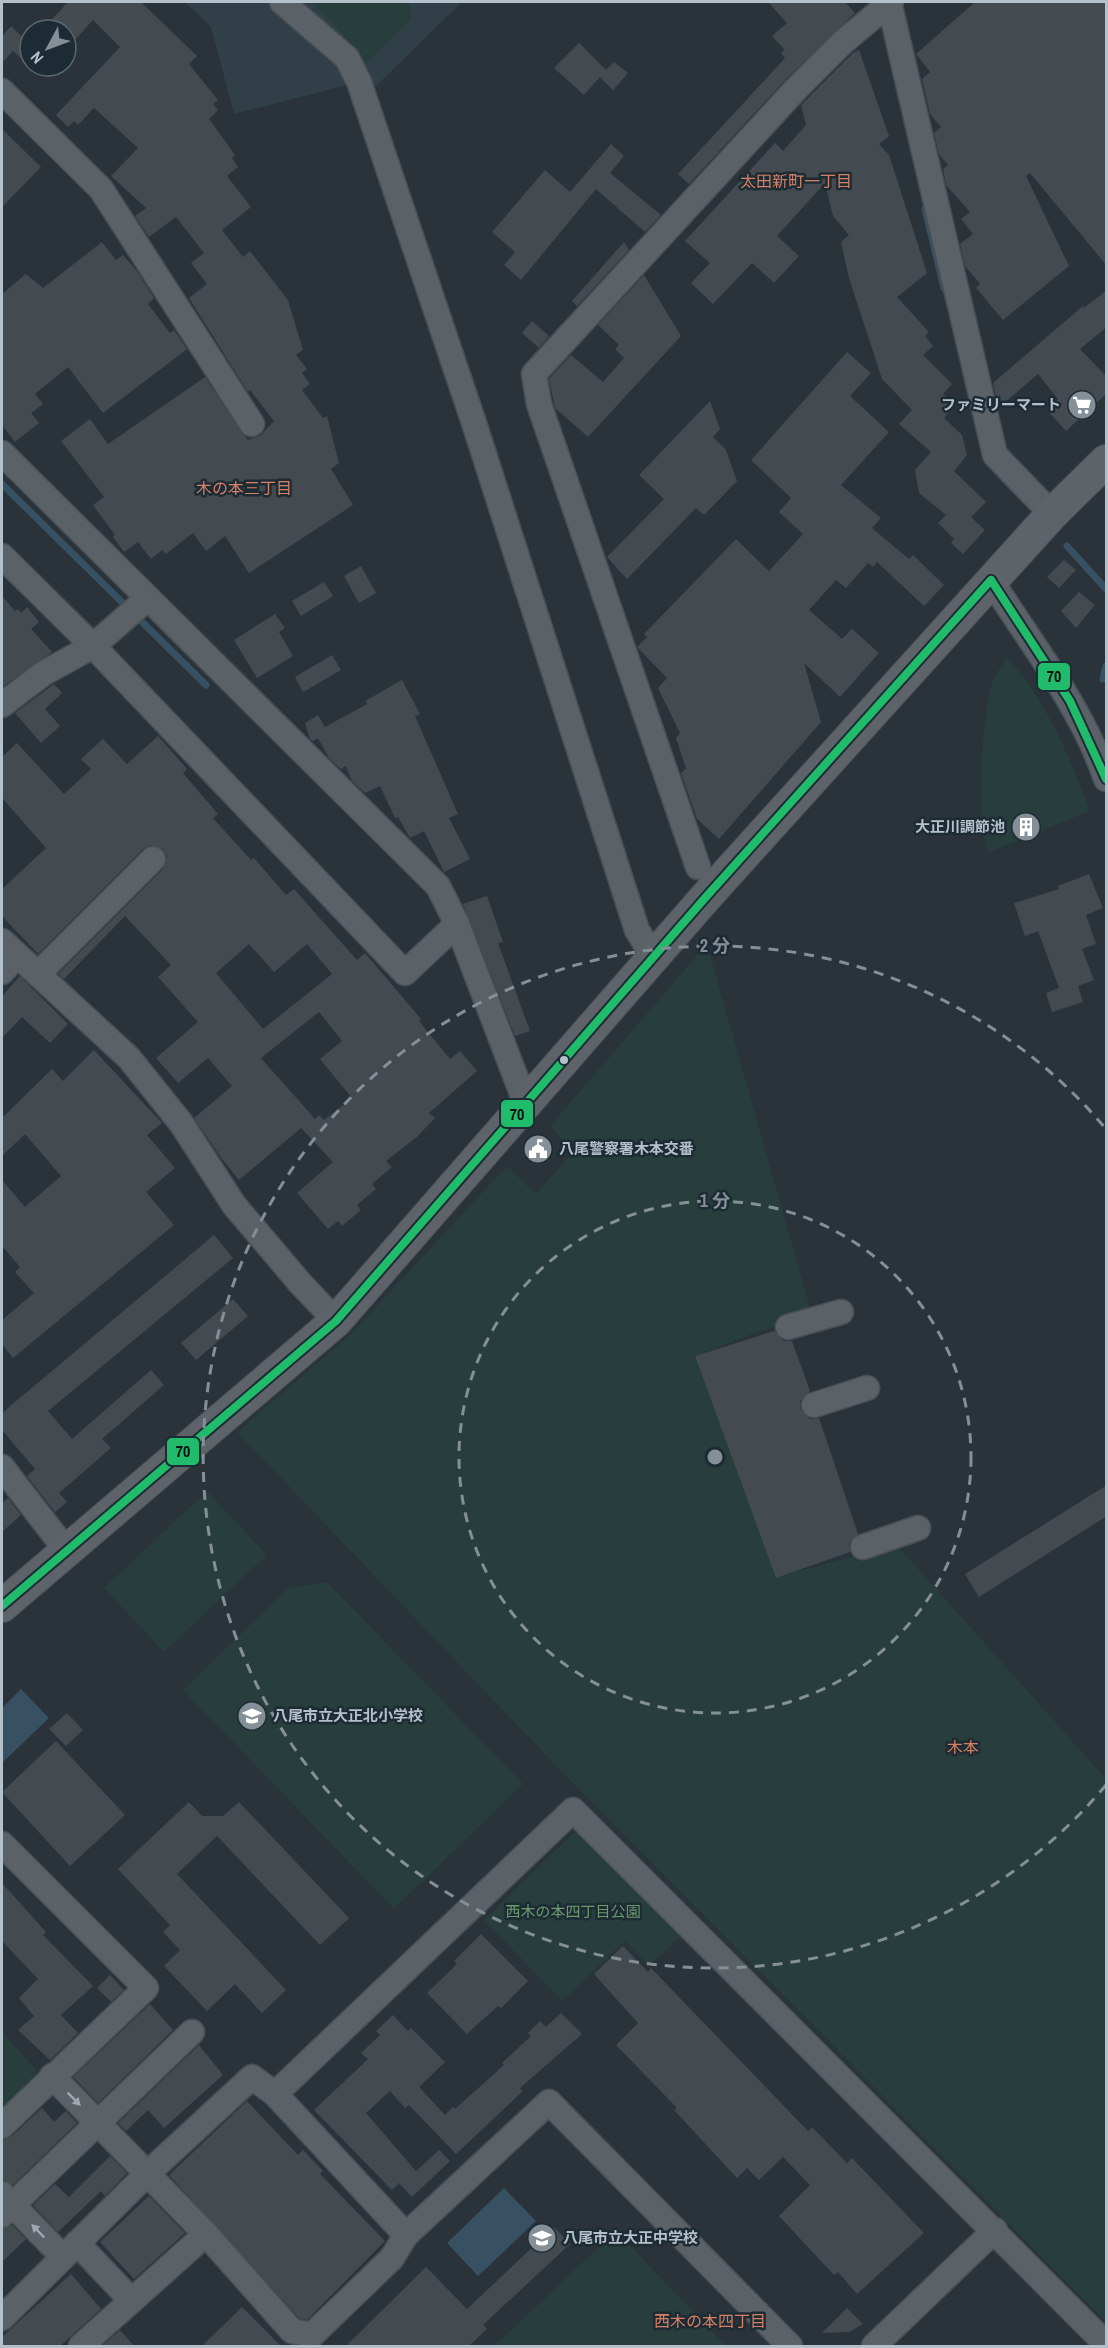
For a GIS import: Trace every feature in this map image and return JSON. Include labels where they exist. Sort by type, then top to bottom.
[{"type":"main road","points":[[2,1606],[336,1321],[654,958],[992,580],[1052,514],[1107,461]]},
{"type":"street","points":[[282,2],[347,58],[359,82],[474,423],[637,930],[654,958]]},
{"type":"street","points":[[699,867],[543,415],[534,374],[771,115],[843,42],[886,6],[995,455],[1052,514]]},
{"type":"street","points":[[2,91],[101,189],[252,424]]},
{"type":"street","points":[[2,453],[438,886],[457,924],[526,1104]]},
{"type":"street","points":[[4,562],[93,646],[405,973],[457,924]]},
{"type":"street","points":[[992,580],[1077,716],[1099,756],[1107,779]]},
{"type":"street","points":[[2,705],[44,673],[93,646],[148,598]]},
{"type":"street","points":[[38,974],[153,859]]},
{"type":"street","points":[[7,956],[38,974],[129,1058],[181,1122],[234,1205],[300,1283],[336,1321]]},
{"type":"street","points":[[788,1327],[841,1312]]},
{"type":"street","points":[[814,1405],[867,1388]]},
{"type":"street","points":[[2,1467],[66,1550]]},
{"type":"street","points":[[863,1547],[918,1528]]},
{"type":"street","points":[[275,2094],[573,1810],[852,2092],[995,2230],[1107,2344]]},
{"type":"street","points":[[2,1844],[146,1988],[2,2126]]},
{"type":"street","points":[[131,2300],[70,2250],[5,2205],[192,2032]]},
{"type":"street","points":[[52,2076],[206,2234],[292,2331],[312,2335],[392,2258],[406,2235],[549,2102],[790,2346]]},
{"type":"street","points":[[2,2318],[148,2173],[252,2077],[275,2094],[406,2235]]},
{"type":"street","points":[[874,2346],[995,2230]]},
{"type":"street","points":[[81,2346],[206,2234]]},
{"type":"shaded area","points":[[185,2],[462,2],[376,86],[359,82],[234,114],[211,27]]},
{"type":"shaded area","points":[[21,1689],[49,1718],[2,1763],[2,1708]]},
{"type":"shaded area","points":[[504,2188],[536,2221],[478,2276],[447,2243]]},
{"type":"green space","points":[[311,2],[410,2],[411,20],[362,68],[342,33]]},
{"type":"green space","points":[[1007,657],[1034,692],[1056,730],[1090,811],[989,852],[984,839],[982,819],[983,742],[993,681]]},
{"type":"green space","points":[[707,944],[811,1312],[695,1356],[776,1577],[897,1545],[1106,1779],[1106,2322],[560,1770],[237,1432],[351,1334],[507,1166],[536,1194],[573,1152],[550,1126]]},
{"type":"green space","points":[[207,1491],[267,1555],[164,1652],[104,1588]]},
{"type":"green space","points":[[327,1582],[523,1784],[394,1909],[183,1690],[287,1589]]},
{"type":"green space","name":"西木の本四丁目公園","points":[[577,1829],[681,1936],[649,1966],[625,1941],[562,2001],[484,1920]]},
{"type":"green space","points":[[2,2032],[36,2070],[33,2082],[2,2114]]},
{"type":"green space","points":[[616,2231],[726,2346],[494,2346]]},
{"type":"building","points":[[68,2],[141,2],[197,56],[189,64],[218,100],[213,104],[218,110],[209,119],[235,155],[232,158],[238,167],[227,176],[251,207],[222,230],[243,257],[250,251],[288,300],[303,350],[296,355],[307,369],[302,373],[310,384],[302,390],[323,418],[327,416],[339,463],[331,469],[353,505],[249,573],[225,536],[206,551],[193,533],[166,554],[162,550],[151,559],[138,542],[124,552],[113,537],[115,535],[93,505],[104,497],[61,441],[90,419],[108,444],[205,377],[248,440],[260,436],[274,421],[250,390],[248,392],[189,298],[207,284],[191,263],[204,253],[176,217],[149,237],[135,216],[146,208],[111,176],[138,148],[94,108],[78,125],[74,121],[68,127],[56,115],[120,47],[93,20],[78,37],[78,18],[53,18]]},
{"type":"building","points":[[768,2],[845,2],[855,13],[786,79],[689,184],[678,174],[785,58],[781,53],[785,50],[772,36],[787,23]]},
{"type":"building","points":[[975,2],[1107,2],[1107,266],[1030,173],[1026,176],[1069,266],[1003,320],[976,288],[980,284],[965,266],[960,244],[973,234],[961,219],[970,212],[946,185],[943,169],[948,165],[939,154],[934,133],[941,127],[930,114],[922,79],[930,72],[916,54]]},
{"type":"building","points":[[11,26],[18,33],[18,56],[13,51],[2,63],[2,36]]},
{"type":"building","points":[[579,43],[606,70],[614,62],[628,73],[613,90],[600,77],[584,95],[554,68]]},
{"type":"building","points":[[859,50],[889,136],[879,144],[889,155],[927,273],[897,297],[929,332],[925,336],[933,346],[923,355],[952,384],[943,394],[955,405],[944,418],[962,435],[967,455],[954,471],[986,502],[971,517],[985,530],[963,554],[951,543],[954,539],[938,523],[946,515],[919,493],[915,470],[931,452],[899,424],[912,410],[882,379],[849,278],[841,242],[849,235],[833,216],[825,183],[777,236],[799,256],[774,283],[752,263],[713,304],[691,283],[710,263],[685,241],[775,143],[783,151],[806,125],[801,105],[853,53]]},
{"type":"building","points":[[2,129],[41,167],[2,207]]},
{"type":"building","points":[[611,144],[624,156],[610,173],[661,215],[645,232],[596,189],[521,280],[504,265],[515,252],[492,232],[545,170],[570,192]]},
{"type":"building","points":[[102,242],[116,260],[123,255],[137,271],[154,298],[148,304],[170,333],[174,330],[187,349],[103,413],[68,367],[35,394],[43,404],[31,413],[39,423],[15,442],[2,425],[2,294],[26,274],[43,288]]},
{"type":"building","points":[[624,242],[629,250],[577,306],[572,301]]},
{"type":"building","points":[[644,275],[681,336],[588,437],[555,408],[549,379],[571,355],[603,382],[624,358],[615,349],[619,345],[598,325]]},
{"type":"building","points":[[1107,290],[1107,327],[1080,349],[1107,377],[1107,393],[1066,431],[1047,410],[1058,399],[1038,374],[1003,404],[996,396],[993,383],[1083,306],[1084,308]]},
{"type":"building","points":[[532,321],[549,336],[539,348],[522,333]]},
{"type":"building","points":[[847,352],[871,373],[850,396],[889,432],[841,485],[881,518],[872,528],[909,559],[913,555],[944,585],[924,606],[877,562],[873,567],[868,563],[846,588],[836,580],[809,610],[842,639],[852,629],[879,653],[840,697],[804,663],[821,722],[719,839],[697,819],[681,773],[686,768],[676,738],[680,733],[658,688],[667,678],[637,647],[647,637],[644,634],[736,539],[769,571],[803,534],[779,512],[791,498],[751,460]]},
{"type":"building","points":[[710,401],[720,429],[713,437],[726,450],[737,481],[704,515],[696,508],[627,579],[607,557],[664,499],[639,475]]},
{"type":"building","points":[[1064,560],[1076,570],[1059,588],[1047,577]]},
{"type":"building","points":[[361,566],[376,593],[359,603],[344,576]]},
{"type":"building","points":[[324,582],[333,596],[301,616],[292,601]]},
{"type":"building","points":[[1079,592],[1095,605],[1076,628],[1061,611]]},
{"type":"building","points":[[2,596],[15,611],[18,609],[21,613],[27,607],[39,622],[31,629],[52,652],[2,687]]},
{"type":"building","points":[[275,614],[285,628],[279,632],[293,656],[257,678],[234,640]]},
{"type":"building","points":[[332,655],[341,670],[303,692],[295,677]]},
{"type":"building","points":[[402,680],[420,714],[415,716],[458,814],[449,818],[470,859],[444,872],[424,831],[410,838],[398,817],[395,818],[380,786],[365,793],[352,781],[346,766],[341,769],[329,758],[318,738],[313,741],[310,739],[305,723],[318,715],[325,727],[367,704],[365,701]]},
{"type":"building","points":[[54,684],[62,693],[45,709],[60,726],[41,743],[15,713]]},
{"type":"building","points":[[158,736],[187,769],[183,773],[218,814],[213,818],[251,860],[254,858],[286,895],[294,889],[357,960],[365,953],[421,1019],[419,1021],[450,1059],[460,1051],[477,1071],[429,1113],[435,1118],[418,1136],[386,1161],[392,1167],[372,1184],[376,1189],[357,1205],[361,1210],[342,1226],[338,1221],[328,1229],[297,1193],[333,1162],[301,1128],[239,1180],[222,1159],[194,1118],[232,1086],[208,1058],[178,1083],[156,1058],[198,1022],[158,977],[171,965],[125,916],[64,979],[58,974],[163,869],[167,856],[163,849],[150,845],[143,849],[38,954],[2,916],[2,889],[46,848],[2,798],[2,757],[17,743],[64,794],[91,769],[81,759],[103,739],[127,764]],"holes":[[[249,944],[274,972],[307,944],[332,974],[263,1029],[216,973]],[[319,1012],[342,1041],[320,1059],[352,1098],[324,1120],[319,1115],[315,1119],[261,1058]]]},
{"type":"building","points":[[1089,874],[1103,908],[1086,915],[1096,944],[1082,949],[1094,980],[1078,986],[1083,1002],[1052,1012],[1046,993],[1059,988],[1038,931],[1025,936],[1014,903],[1059,889],[1058,886]]},
{"type":"building","points":[[487,896],[503,942],[498,943],[530,1031],[515,1036],[463,904]]},
{"type":"building","points":[[20,976],[68,1024],[50,1043],[22,1017],[2,1038],[2,996]]},
{"type":"building","points":[[94,1050],[162,1123],[147,1135],[175,1168],[146,1192],[174,1225],[13,1358],[2,1344],[2,1320],[34,1293],[15,1272],[20,1267],[2,1246],[2,1180],[25,1207],[61,1176],[25,1134],[2,1156],[2,1118],[52,1069],[63,1081]]},
{"type":"building","points":[[214,1235],[233,1258],[48,1411],[72,1439],[151,1370],[164,1385],[102,1439],[111,1448],[59,1493],[67,1502],[55,1512],[27,1476],[35,1469],[2,1430],[2,1413]]},
{"type":"building","points":[[233,1299],[248,1316],[196,1360],[181,1343]]},
{"type":"building","points":[[774,1331],[784,1341],[792,1341],[810,1391],[800,1401],[801,1410],[810,1419],[819,1418],[858,1534],[849,1544],[850,1552],[776,1578],[695,1356]]},
{"type":"building","points":[[1107,1485],[1107,1516],[979,1597],[965,1574]]},
{"type":"building","points":[[8,1498],[21,1515],[2,1532],[2,1503]]},
{"type":"building","points":[[67,1713],[83,1730],[66,1746],[49,1729]]},
{"type":"building","points":[[56,1741],[125,1815],[70,1866],[2,1792]]},
{"type":"building","points":[[189,1802],[202,1816],[223,1816],[239,1802],[349,1918],[320,1945],[217,1836],[177,1874],[286,1990],[262,2013],[235,1984],[207,2011],[164,1966],[180,1950],[163,1932],[170,1925],[118,1869]]},
{"type":"building","points":[[2,1883],[46,1932],[43,1935],[93,1986],[61,2015],[78,2033],[50,2060],[18,2030],[34,2016],[19,1998],[38,1979],[2,1941]]},
{"type":"building","points":[[481,1934],[528,1981],[501,2008],[498,2006],[467,2034],[427,1993],[457,1964],[454,1961]]},
{"type":"building","points":[[623,1946],[648,1972],[651,1968],[808,2131],[812,2127],[847,2163],[852,2158],[924,2233],[857,2294],[838,2272],[834,2275],[779,2216],[810,2185],[783,2157],[759,2180],[747,2168],[737,2178],[674,2110],[677,2108],[616,2045],[638,2023],[594,1974]]},
{"type":"building","points":[[110,1975],[124,1990],[111,2002],[97,1988]]},
{"type":"building","points":[[150,2004],[173,2030],[98,2103],[73,2077]]},
{"type":"building","points":[[561,2013],[582,2034],[520,2088],[523,2091],[456,2154],[409,2105],[405,2108],[390,2091],[366,2113],[416,2171],[439,2150],[450,2161],[412,2197],[399,2183],[392,2190],[314,2110],[368,2059],[361,2053],[380,2035],[376,2031],[393,2015],[408,2031],[411,2028],[445,2062],[419,2087],[445,2115],[453,2107],[455,2109],[504,2065],[502,2063],[531,2036],[528,2033],[540,2021],[546,2027]]},
{"type":"building","points":[[199,2045],[223,2075],[164,2128],[148,2110],[126,2131],[118,2123]]},
{"type":"building","points":[[247,2101],[298,2155],[303,2150],[323,2171],[320,2174],[385,2241],[307,2320],[299,2318],[169,2175]]},
{"type":"building","points":[[42,2108],[54,2122],[66,2111],[77,2123],[13,2185],[2,2180],[2,2140],[12,2136]]},
{"type":"building","points":[[110,2156],[127,2173],[105,2196],[101,2191],[58,2232],[33,2205],[55,2184],[69,2197]]},
{"type":"building","points":[[149,2196],[185,2233],[134,2279],[100,2242]]},
{"type":"building","points":[[12,2225],[26,2239],[2,2262],[2,2229]]},
{"type":"building","points":[[554,2227],[570,2244],[483,2325],[487,2329],[469,2346],[346,2346],[426,2267],[467,2309]]},
{"type":"building","points":[[71,2274],[101,2309],[60,2346],[2,2346],[2,2337]]},
{"type":"building","points":[[242,2307],[281,2346],[202,2346]]},
{"type":"building","points":[[847,2308],[863,2324],[849,2332],[822,2333]]},
{"type":"building","points":[[120,2330],[134,2346],[102,2346]]},
{"type":"waterway","points":[[925,209],[944,288]]},
{"type":"waterway","points":[[2,484],[206,685]]},
{"type":"waterway","points":[[1067,546],[1106,589]]},
{"type":"waterway","points":[[1103,679],[1106,666]]},
{"type":"transit line","name":"70","points":[[991,580],[1070,701],[1106,779]]},
{"type":"transit line","name":"70","points":[[2,1606],[336,1321],[705,898],[991,580]]},
{"type":"place","name":"ファミリーマート","points":[[1082,405]]},
{"type":"place","name":"大正川調節池","points":[[1026,827]]},
{"type":"place","name":"八尾警察署木本交番","points":[[538,1149]]},
{"type":"place","name":"八尾市立大正北小学校","points":[[252,1716]]},
{"type":"place","name":"八尾市立大正中学校","points":[[542,2238]]},
{"type":"district","name":"太田新町一丁目","points":[[796,181]]},
{"type":"district","name":"木の本三丁目","points":[[244,488]]},
{"type":"district","name":"木本","points":[[963,1747]]},
{"type":"district","name":"西木の本四丁目","points":[[710,2321]]}]
